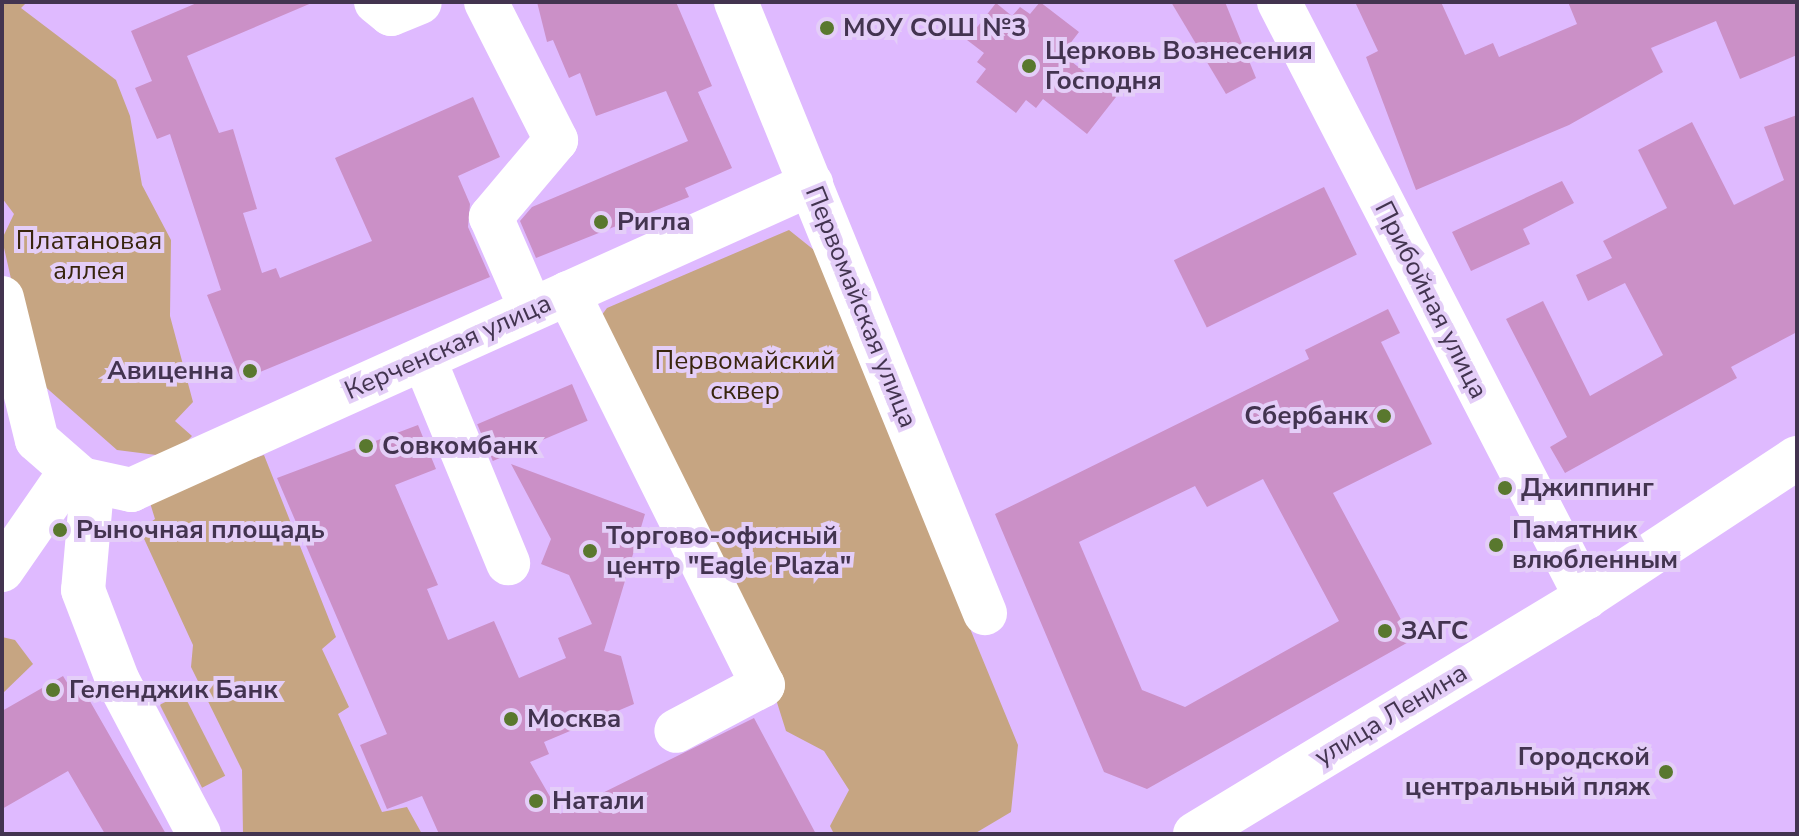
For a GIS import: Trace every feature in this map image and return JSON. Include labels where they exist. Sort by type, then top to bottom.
[{"type":"street","points":[[376,2],[391,14],[420,2]]},
{"type":"street","points":[[486,2],[556,140],[491,217],[549,301],[763,685],[676,731]]},
{"type":"street","name":"Первомайская улица","points":[[736,2],[985,613]]},
{"type":"street","name":"Прибойная улица","points":[[1279,2],[1514,463],[1586,597]]},
{"type":"street","name":"Керченская улица","points":[[84,478],[131,490],[811,184]]},
{"type":"street","points":[[2,298],[37,440],[92,488],[83,590],[118,681],[199,834]]},
{"type":"street","points":[[424,359],[508,563]]},
{"type":"street","name":"улица Ленина","points":[[1195,834],[1586,597],[1797,458]]},
{"type":"street","points":[[2,570],[67,476],[84,478]]},
{"type":"green space","name":"Платановая аллея","points":[[2,2],[27,2],[21,8],[116,80],[130,116],[142,185],[171,240],[170,316],[193,402],[175,421],[192,436],[172,457],[117,450],[33,376],[2,239],[14,214],[2,198]]},
{"type":"green space","name":"Первомайский сквер","points":[[789,230],[814,250],[1018,745],[1011,812],[974,834],[834,834],[830,826],[849,790],[824,751],[786,731],[768,674],[595,324],[607,308]]},
{"type":"green space","points":[[264,455],[336,637],[322,649],[349,707],[338,714],[382,812],[407,807],[422,834],[243,834],[242,770],[191,667],[193,645],[140,530],[155,519],[147,493]]},
{"type":"green space","points":[[2,637],[15,640],[33,664],[2,694]]},
{"type":"green space","points":[[183,693],[225,776],[202,788],[160,705]]},
{"type":"building","points":[[199,2],[314,2],[187,56],[219,133],[233,129],[257,209],[243,213],[262,273],[276,268],[280,278],[372,241],[335,158],[473,97],[500,157],[458,176],[470,204],[468,227],[490,277],[241,380],[207,295],[221,290],[170,134],[157,139],[135,88],[152,81],[131,31]]},
{"type":"building","points":[[537,2],[676,2],[712,86],[698,92],[732,168],[685,188],[689,197],[536,258],[520,221],[532,207],[688,141],[666,91],[596,116],[580,73],[569,78],[553,40],[547,42]]},
{"type":"building","name":"Церковь Вознесения Господня","points":[[1040,2],[1079,32],[1069,45],[1079,53],[1072,62],[1116,97],[1087,134],[1043,99],[1036,108],[1026,100],[1016,113],[976,82],[986,69],[977,62],[984,53],[967,40],[996,3],[1012,16],[1020,7],[1030,14]]},
{"type":"building","points":[[1171,2],[1225,2],[1256,78],[1226,94]]},
{"type":"building","points":[[1355,2],[1441,2],[1465,55],[1493,43],[1499,57],[1577,24],[1568,2],[1797,2],[1797,55],[1740,79],[1716,21],[1651,48],[1663,72],[1569,125],[1416,190],[1366,57],[1378,51]]},
{"type":"building","points":[[1797,115],[1797,332],[1731,367],[1737,378],[1565,473],[1550,447],[1567,437],[1506,319],[1543,301],[1590,396],[1663,355],[1625,283],[1588,301],[1576,275],[1612,258],[1603,241],[1667,208],[1638,150],[1692,122],[1734,205],[1784,180],[1764,127]]},
{"type":"building","points":[[1562,181],[1574,203],[1523,229],[1530,244],[1471,271],[1452,232]]},
{"type":"building","points":[[1324,187],[1357,254],[1207,328],[1174,260]]},
{"type":"building","points":[[1388,309],[1400,333],[1381,342],[1432,444],[1333,493],[1412,640],[1147,789],[1104,772],[995,514],[1309,359],[1305,350]],"holes":[[[1263,479],[1339,621],[1185,707],[1142,690],[1079,542],[1195,486],[1207,507]]]},
{"type":"building","points":[[572,384],[588,421],[493,461],[477,424]]},
{"type":"building","points":[[418,425],[436,469],[395,485],[438,585],[427,589],[448,640],[494,621],[519,678],[566,658],[558,638],[592,624],[569,575],[541,564],[551,539],[511,464],[645,514],[604,651],[621,656],[634,704],[544,742],[549,754],[530,762],[560,814],[754,718],[816,834],[439,834],[422,796],[387,809],[360,745],[387,734],[277,478]]},
{"type":"building","points":[[63,676],[74,694],[83,689],[166,834],[105,834],[68,771],[2,809],[2,711]]},
{"type":"place","name":"МОУ СОШ №3","points":[[827,28]]},
{"type":"place","name":"Церковь Вознесения Господня","points":[[1029,66]]},
{"type":"place","name":"Ригла","points":[[601,222]]},
{"type":"place","name":"Авиценна","points":[[250,371]]},
{"type":"place","name":"Сбербанк","points":[[1384,416]]},
{"type":"place","name":"Совкомбанк","points":[[366,446]]},
{"type":"place","name":"Джиппинг","points":[[1505,488]]},
{"type":"place","name":"Рыночная площадь","points":[[60,530]]},
{"type":"place","name":"Памятник влюбленным","points":[[1496,545]]},
{"type":"place","name":"Торгово-офисный центр \"Eagle Plaza\"","points":[[590,551]]},
{"type":"place","name":"ЗАГС","points":[[1385,631]]},
{"type":"place","name":"Геленджик Банк","points":[[53,690]]},
{"type":"place","name":"Москва","points":[[511,719]]},
{"type":"place","name":"Городской центральный пляж","points":[[1666,772]]},
{"type":"place","name":"Натали","points":[[536,801]]}]
